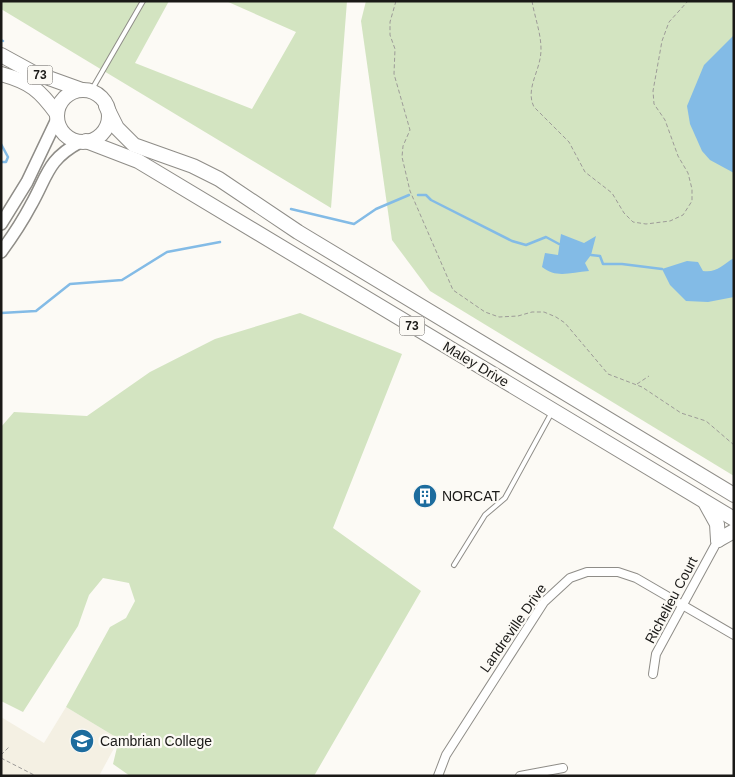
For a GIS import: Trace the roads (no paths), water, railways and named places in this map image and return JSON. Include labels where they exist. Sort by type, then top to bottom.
[{"type":"highway","name":"73","points":[[1,55],[32,72],[86,91]]},
{"type":"highway","name":"73","points":[[1,74],[31,84],[40,91],[57,116]]},
{"type":"highway","points":[[86,91],[99,96],[106,106],[108,121],[105,128],[94,139],[83,141],[67,136],[62,131],[57,116],[65,97],[73,92],[86,91]]},
{"type":"highway","name":"Maley Drive","points":[[106,106],[117,128],[134,145],[193,166],[219,179],[339,257],[734,495]]},
{"type":"highway","name":"Maley Drive","points":[[83,141],[138,161],[734,519]]},
{"type":"highway","points":[[704,501],[715,518],[718,540],[734,531]]},
{"type":"main road","points":[[1,224],[27,182],[57,116]]},
{"type":"main road","points":[[1,252],[22,222],[53,162],[65,151],[83,141]]},
{"type":"street","name":"Richelieu Court","points":[[654,674],[656,654],[684,606],[694,580],[718,540]]},
{"type":"street","name":"Landreville Drive","points":[[440,775],[446,755],[485,691],[544,602],[570,578],[587,572],[618,572],[636,578],[734,635]]},
{"type":"street","points":[[520,776],[563,768]]},
{"type":"lane","points":[[86,91],[143,1]]},
{"type":"lane","points":[[454,565],[485,515],[505,498],[553,410]]},
{"type":"water","points":[[734,35],[734,173],[710,160],[702,151],[690,124],[687,106],[704,65]]},
{"type":"water","points":[[561,234],[584,243],[596,236],[591,255],[585,263],[589,271],[559,274],[542,267],[545,253],[558,255]]},
{"type":"water","points":[[734,258],[734,297],[708,302],[686,301],[670,285],[662,269],[687,261],[698,262],[703,271],[712,271]]},
{"type":"waterway","points":[[1,144],[8,157],[6,162],[1,162]]},
{"type":"waterway","points":[[291,209],[354,224],[376,209],[409,195]]},
{"type":"waterway","points":[[418,195],[426,195],[431,200],[512,241],[526,245],[546,237],[559,244]]},
{"type":"waterway","points":[[1,313],[36,311],[70,284],[122,280],[167,252],[220,242]]},
{"type":"waterway","points":[[591,255],[600,256],[603,264],[622,264],[662,269]]},
{"type":"place","name":"NORCAT","points":[[425,496]]},
{"type":"place","name":"Cambrian College","points":[[82,741]]}]
